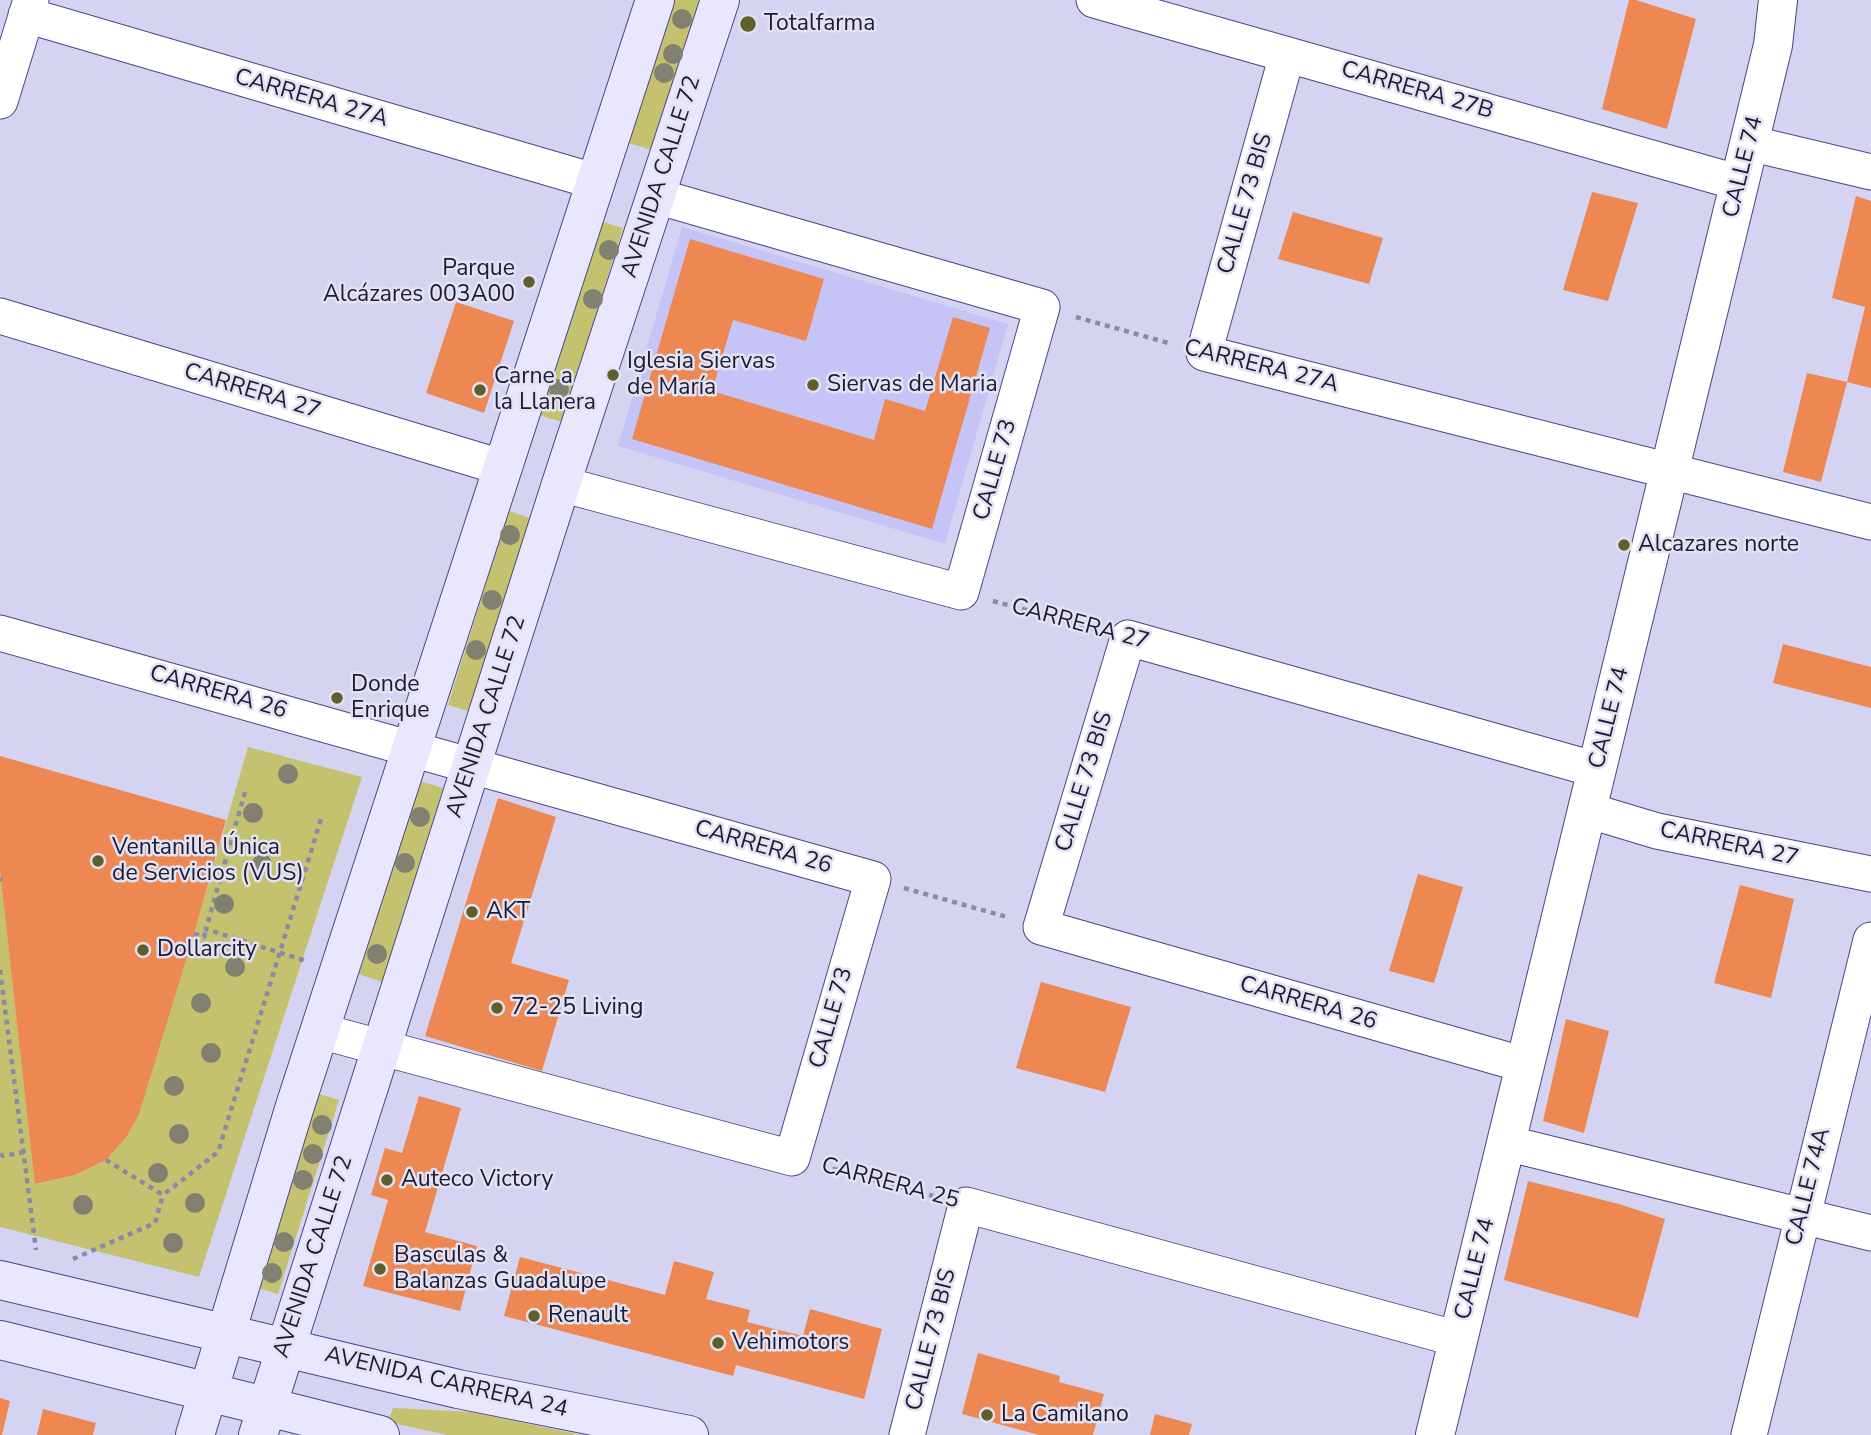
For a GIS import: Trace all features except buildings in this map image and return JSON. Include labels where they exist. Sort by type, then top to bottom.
[{"type":"main road","points":[[195,1435],[320,1031],[655,0]]},
{"type":"main road","name":"AVENIDA CALLE 72","points":[[262,1420],[561,484],[720,0]]},
{"type":"main road","name":"AVENIDA CARRERA 24","points":[[0,1280],[458,1389],[689,1435]]},
{"type":"main road","points":[[0,1340],[207,1391],[262,1420],[380,1435]]},
{"type":"street","name":"CARRERA 27B","points":[[1094,0],[1740,183]]},
{"type":"street","name":"CALLE 74","points":[[1435,1435],[1773,45],[1778,0]]},
{"type":"street","name":"CARRERA 27A","points":[[28,8],[597,182]]},
{"type":"street","points":[[0,101],[28,8]]},
{"type":"street","name":"CALLE 73 BIS","points":[[1204,353],[1287,55]]},
{"type":"street","points":[[1749,143],[1871,172]]},
{"type":"street","points":[[656,196],[1042,307]]},
{"type":"street","name":"CALLE 73","points":[[961,592],[1042,307]]},
{"type":"street","name":"CARRERA 27","points":[[0,316],[504,468]]},
{"type":"street","name":"CARRERA 27A","points":[[1204,353],[1871,522]]},
{"type":"street","points":[[561,484],[961,592]]},
{"type":"street","name":"CARRERA 26","points":[[0,632],[873,879]]},
{"type":"street","name":"CALLE 73 BIS","points":[[1041,927],[1128,638]]},
{"type":"street","name":"CARRERA 27","points":[[1128,638],[1597,770]]},
{"type":"street","name":"CARRERA 27","points":[[1587,810],[1657,831],[1871,874]]},
{"type":"street","name":"CALLE 73","points":[[792,1158],[873,879]]},
{"type":"street","name":"CARRERA 26","points":[[1041,927],[1525,1065]]},
{"type":"street","name":"CALLE 74A","points":[[1749,1435],[1871,940]]},
{"type":"street","name":"CARRERA 25","points":[[320,1031],[792,1158]]},
{"type":"street","points":[[1506,1143],[1871,1233]]},
{"type":"street","name":"CALLE 73 BIS","points":[[907,1435],[966,1205]]},
{"type":"street","name":"CARRERA 25","points":[[966,1205],[1458,1339]]},
{"type":"path","name":"CARRERA 27A","points":[[1042,307],[1204,353]]},
{"type":"path","name":"CARRERA 27","points":[[961,592],[1128,638]]},
{"type":"path","points":[[194,934],[204,937],[245,793]]},
{"type":"path","points":[[71,1259],[155,1223],[163,1195],[218,1152],[323,816]]},
{"type":"path","points":[[873,879],[1041,927]]},
{"type":"path","points":[[206,929],[308,962]]},
{"type":"path","points":[[0,970],[36,1251]]},
{"type":"path","points":[[0,1024],[7,1022]]},
{"type":"path","points":[[0,1154],[3,1156],[23,1152]]},
{"type":"path","name":"CARRERA 25","points":[[792,1158],[966,1205]]},
{"type":"path","points":[[106,1160],[163,1195]]},
{"type":"shaded area","points":[[673,0],[699,0],[652,150],[628,143]]},
{"type":"shaded area","points":[[600,221],[623,228],[562,422],[539,415]]},
{"type":"shaded area","name":"Siervas de Maria","points":[[682,227],[1008,324],[945,544],[618,446]]},
{"type":"shaded area","points":[[509,511],[532,519],[471,712],[448,705]]},
{"type":"shaded area","points":[[248,747],[362,777],[199,1277],[0,1227],[0,871],[36,1184],[75,1175],[106,1160],[196,927]]},
{"type":"shaded area","points":[[420,781],[443,788],[382,982],[359,974]]},
{"type":"shaded area","points":[[316,1093],[339,1100],[278,1294],[255,1287]]},
{"type":"shaded area","points":[[393,1408],[474,1412],[581,1435],[447,1435],[388,1422]]},
{"type":"place","name":"Totalfarma","points":[[748,24]]},
{"type":"place","name":"Parque Alcázares 003A00","points":[[529,282]]},
{"type":"place","name":"Iglesia Siervas de María","points":[[613,375]]},
{"type":"place","name":"Siervas de Maria","points":[[813,385]]},
{"type":"place","name":"Carne a la Llanera","points":[[480,390]]},
{"type":"place","name":"Alcazares norte","points":[[1624,545]]},
{"type":"place","name":"Donde Enrique","points":[[337,698]]},
{"type":"place","name":"Ventanilla Única de Servicios (VUS)","points":[[98,861]]},
{"type":"place","name":"AKT","points":[[472,912]]},
{"type":"place","name":"Dollarcity","points":[[143,950]]},
{"type":"place","name":"72-25 Living","points":[[497,1008]]},
{"type":"place","name":"Auteco Victory","points":[[387,1180]]},
{"type":"place","name":"Basculas & Balanzas Guadalupe","points":[[380,1269]]},
{"type":"place","name":"Renault","points":[[534,1316]]},
{"type":"place","name":"Vehimotors","points":[[718,1343]]},
{"type":"place","name":"La Camilano","points":[[987,1415]]}]
